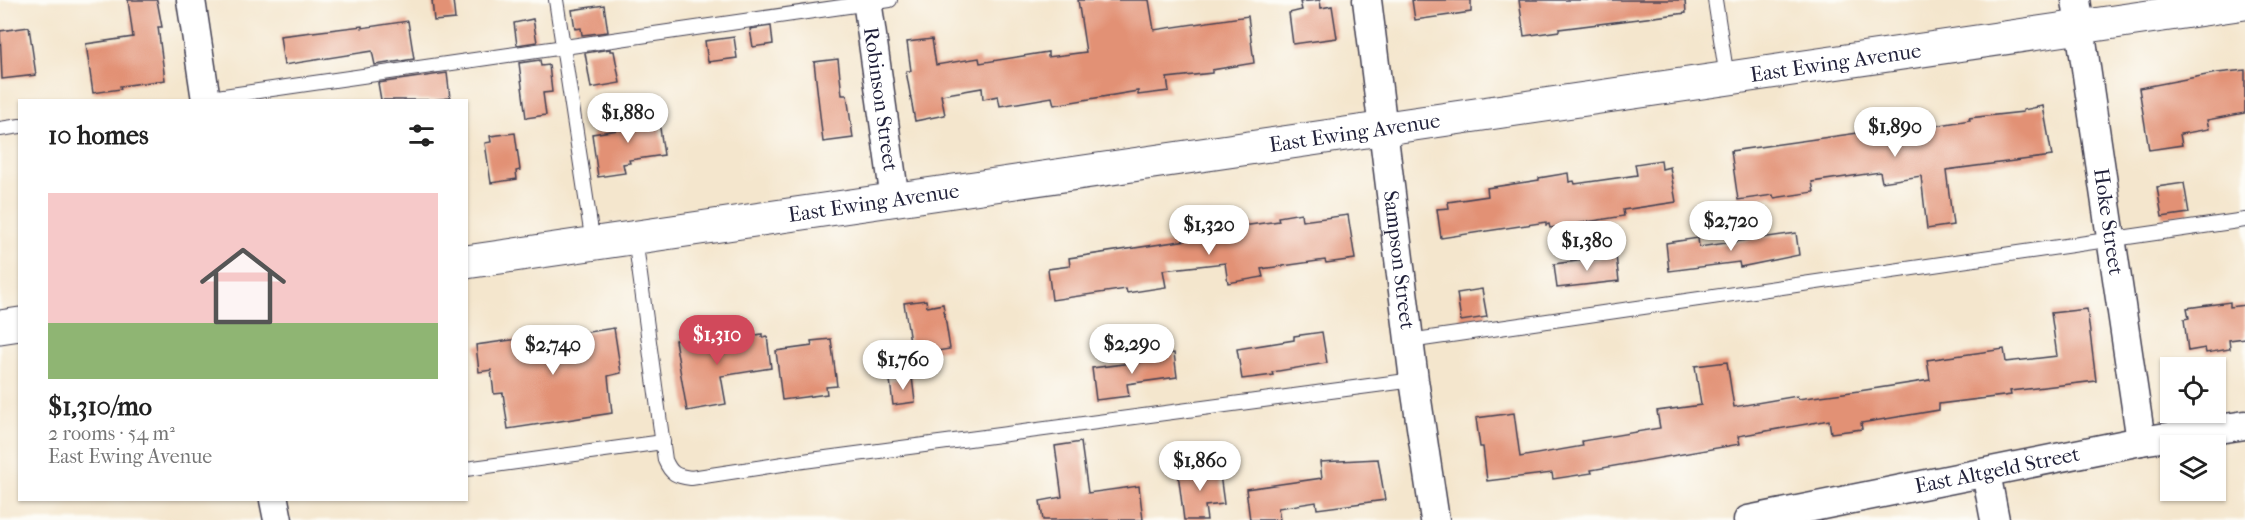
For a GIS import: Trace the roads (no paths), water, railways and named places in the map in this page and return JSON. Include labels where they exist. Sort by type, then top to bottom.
[{"type":"street","points":[[191,0],[202,99]]},
{"type":"street","name":"Sampson Street","points":[[1367,0],[1414,380],[1435,520]]},
{"type":"street","name":"Robinson Street","points":[[875,1],[895,200]]},
{"type":"street","name":"East Ewing Avenue","points":[[468,262],[1727,79],[2078,14],[2245,3]]},
{"type":"street","name":"Hoke Street","points":[[2078,14],[2141,441]]},
{"type":"street","points":[[0,327],[18,324]]},
{"type":"street","name":"East Altgeld Street","points":[[1748,520],[2141,441],[2245,425]]},
{"type":"street","points":[[1986,473],[1995,520]]},
{"type":"street","points":[[274,501],[278,520]]},
{"type":"lane","points":[[556,0],[593,244]]},
{"type":"lane","points":[[1715,0],[1727,79]]},
{"type":"lane","points":[[209,99],[875,1]]},
{"type":"lane","points":[[0,129],[18,126]]},
{"type":"lane","points":[[1409,341],[2245,220]]},
{"type":"lane","points":[[635,238],[664,460],[670,471],[678,476],[691,478],[1414,380]]},
{"type":"lane","points":[[468,469],[663,442]]}]
